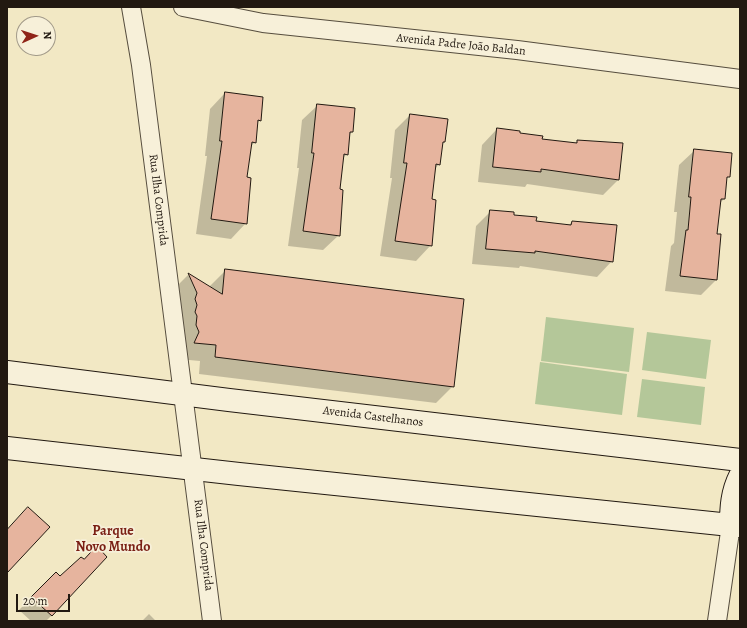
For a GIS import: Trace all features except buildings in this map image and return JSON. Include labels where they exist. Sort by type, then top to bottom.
[{"type":"main road","name":"Avenida Castelhanos","points":[[7,372],[236,401],[740,460]]},
{"type":"main road","points":[[7,448],[255,476],[735,526],[732,498],[740,476]]},
{"type":"street","name":"Rua Ilha Comprida","points":[[131,7],[141,65],[212,621]]},
{"type":"street","name":"Avenida Padre João Baldan","points":[[183,7],[263,23],[517,50],[740,79]]},
{"type":"street","points":[[717,621],[735,526]]},
{"type":"green space","points":[[546,317],[634,328],[629,372],[541,361]]},
{"type":"green space","points":[[647,332],[711,340],[706,379],[642,370]]},
{"type":"green space","points":[[540,362],[627,374],[622,415],[535,404]]},
{"type":"green space","points":[[642,379],[705,387],[701,425],[637,417]]},
{"type":"district","name":"Parque Novo Mundo","points":[[113,540]]}]
